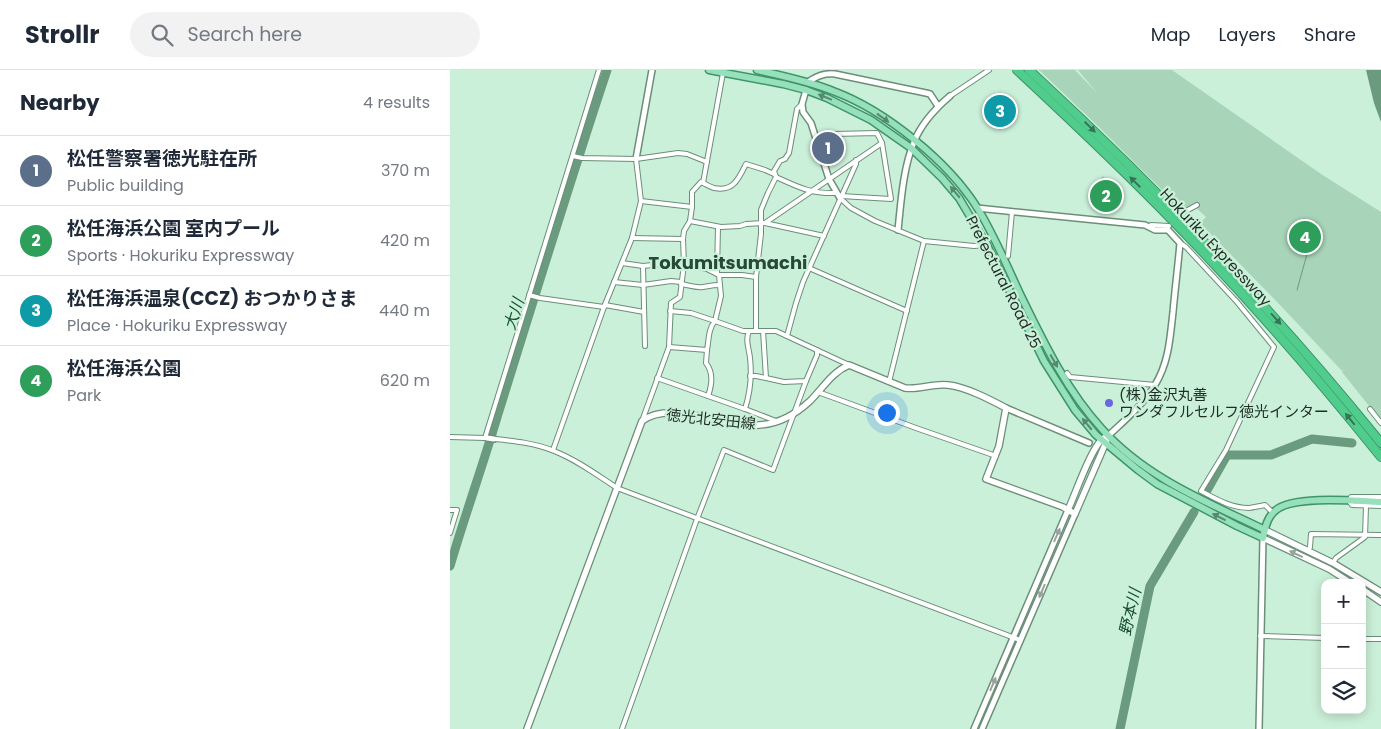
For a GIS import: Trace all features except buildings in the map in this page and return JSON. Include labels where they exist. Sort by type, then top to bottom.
[{"type":"highway","points":[[1011,70],[1068,111]]},
{"type":"highway","name":"Hokuriku Expressway","points":[[1017,70],[1068,111],[1185,221],[1304,351],[1381,443]]},
{"type":"highway","name":"Hokuriku Expressway","points":[[1031,70],[1124,172],[1241,293],[1299,358],[1381,457]]},
{"type":"main road","name":"Prefectural Road 25","points":[[709,70],[806,90],[827,98],[872,120],[911,148],[942,178],[959,198],[987,245],[1044,361],[1075,410],[1103,441],[1157,484],[1228,522],[1263,538]]},
{"type":"main road","name":"Prefectural Road 25","points":[[757,70],[808,82],[834,91],[875,111],[914,140],[943,166],[977,208],[1064,379],[1088,413],[1108,436],[1135,460],[1160,478],[1265,530]]},
{"type":"main road","points":[[849,365],[905,388],[913,389],[948,385],[970,391],[1006,408],[999,446],[986,479],[1075,514],[1103,441]]},
{"type":"main road","name":"徳光北安田線","points":[[642,421],[649,416],[667,412],[751,425],[777,421],[795,413],[837,372],[849,365]]},
{"type":"main road","points":[[527,729],[642,421]]},
{"type":"main road","points":[[1068,510],[1094,451],[1108,436]]},
{"type":"main road","points":[[1345,579],[1329,569],[1263,538],[1266,523],[1281,506],[1294,503],[1319,501],[1381,502]]},
{"type":"main road","points":[[1265,530],[1333,563],[1381,592]]},
{"type":"main road","points":[[1366,592],[1381,602]]},
{"type":"street","points":[[486,438],[534,296],[599,70]]},
{"type":"street","points":[[553,450],[605,306],[632,238],[641,201],[636,160],[652,70]]},
{"type":"street","points":[[898,230],[907,164],[914,140],[938,106],[989,70]]},
{"type":"street","points":[[703,183],[724,73]]},
{"type":"street","points":[[808,82],[815,77],[827,73],[834,74],[930,94],[938,106]]},
{"type":"street","points":[[806,90],[802,104],[803,112],[811,123],[829,179],[839,195],[851,208],[875,221],[924,241],[974,246],[987,245]]},
{"type":"street","points":[[756,331],[756,277],[763,223],[761,210],[775,176],[774,171],[780,161],[785,159],[789,153],[797,109],[802,104]]},
{"type":"street","points":[[834,134],[877,133],[882,143],[891,199]]},
{"type":"street","points":[[763,223],[882,143]]},
{"type":"street","points":[[574,156],[636,160],[678,152],[707,162]]},
{"type":"street","points":[[788,336],[796,303],[809,268],[824,236],[839,195],[856,164],[856,160]]},
{"type":"street","points":[[642,421],[669,347],[671,304],[680,297],[684,264],[684,231],[690,220],[692,192],[701,182],[713,188],[727,189],[733,185],[746,164],[765,170],[811,192],[901,200]]},
{"type":"street","points":[[641,201],[692,207]]},
{"type":"street","points":[[1184,212],[1197,205]]},
{"type":"street","points":[[977,208],[1144,225],[1150,228],[1168,230],[1186,247],[1237,302],[1274,347],[1226,450],[1201,492],[1219,501],[1240,507],[1248,508],[1265,505],[1273,513]]},
{"type":"street","points":[[1008,256],[1012,212]]},
{"type":"street","points":[[690,220],[718,227],[763,223],[824,236]]},
{"type":"street","points":[[1150,228],[1151,225],[1169,226]]},
{"type":"street","points":[[708,396],[711,388],[710,368],[706,363],[708,334],[715,321],[721,296],[718,275],[718,227]]},
{"type":"street","points":[[632,238],[683,239]]},
{"type":"street","points":[[889,382],[924,241]]},
{"type":"street","points":[[1108,436],[1137,408],[1155,385],[1164,368],[1170,343],[1180,243]]},
{"type":"street","points":[[622,263],[643,266],[670,263],[684,264],[707,269],[718,275],[756,277]]},
{"type":"street","points":[[643,266],[645,346]]},
{"type":"street","points":[[809,268],[907,312]]},
{"type":"street","points":[[614,282],[644,285],[671,281],[697,287],[720,285]]},
{"type":"street","points":[[534,296],[644,312]]},
{"type":"street","points":[[670,311],[691,313],[737,329],[776,331],[849,365]]},
{"type":"street","points":[[745,408],[749,396],[750,376],[749,349],[747,346],[748,331]]},
{"type":"street","points":[[763,331],[766,378]]},
{"type":"street","points":[[669,347],[707,350]]},
{"type":"street","points":[[622,729],[724,450],[773,470],[817,350]]},
{"type":"street","points":[[1068,373],[1070,377],[1155,385]]},
{"type":"street","points":[[750,376],[784,382],[806,381]]},
{"type":"street","points":[[657,378],[777,421]]},
{"type":"street","points":[[818,392],[996,456]]},
{"type":"street","points":[[1006,408],[1088,444]]},
{"type":"street","points":[[1370,409],[1381,423]]},
{"type":"street","points":[[450,437],[516,441],[553,450],[575,461],[617,488],[1020,640]]},
{"type":"street","points":[[1381,496],[1352,497],[1349,501],[1352,505],[1381,506]]},
{"type":"street","points":[[1333,563],[1336,558],[1365,537],[1366,506]]},
{"type":"street","points":[[450,510],[457,510],[450,533]]},
{"type":"street","points":[[974,729],[1068,510]]},
{"type":"street","points":[[982,729],[1075,514]]},
{"type":"street","points":[[1308,551],[1311,534],[1381,535]]},
{"type":"street","points":[[1259,729],[1263,538]]},
{"type":"street","points":[[1260,636],[1321,638]]},
{"type":"street","points":[[1366,639],[1381,639]]},
{"type":"shaded area","points":[[1039,70],[1075,70],[1098,94],[1078,70],[1172,70],[1321,174],[1381,212],[1381,421],[1342,372],[1344,369],[1342,371],[1200,223],[1206,217],[1193,205],[1182,210]]},
{"type":"shaded area","points":[[1366,70],[1381,70],[1381,122],[1374,103]]},
{"type":"shaded area","points":[[1103,176],[1109,182],[1107,185],[1123,200],[1112,213],[1089,191]]},
{"type":"waterway","name":"大川","points":[[450,566],[607,70]]},
{"type":"waterway","points":[[1297,290],[1316,222]]},
{"type":"waterway","name":"野本川","points":[[1206,492],[1227,455],[1271,455],[1312,439],[1352,443]]},
{"type":"waterway","name":"野本川","points":[[1120,729],[1150,586],[1194,512]]},
{"type":"place","name":"松任海浜温泉(CCZ) おつかりさま","points":[[1000,111]]},
{"type":"place","name":"松任警察署徳光駐在所","points":[[828,148]]},
{"type":"place","name":"松任海浜公園 室内プール","points":[[1106,196]]},
{"type":"place","name":"松任海浜公園","points":[[1305,237]]},
{"type":"place","name":"(株)金沢丸善 ワンダフルセルフ徳光インター","points":[[1109,403]]},
{"type":"district","name":"Tokumitsumachi","points":[[728,262]]}]
